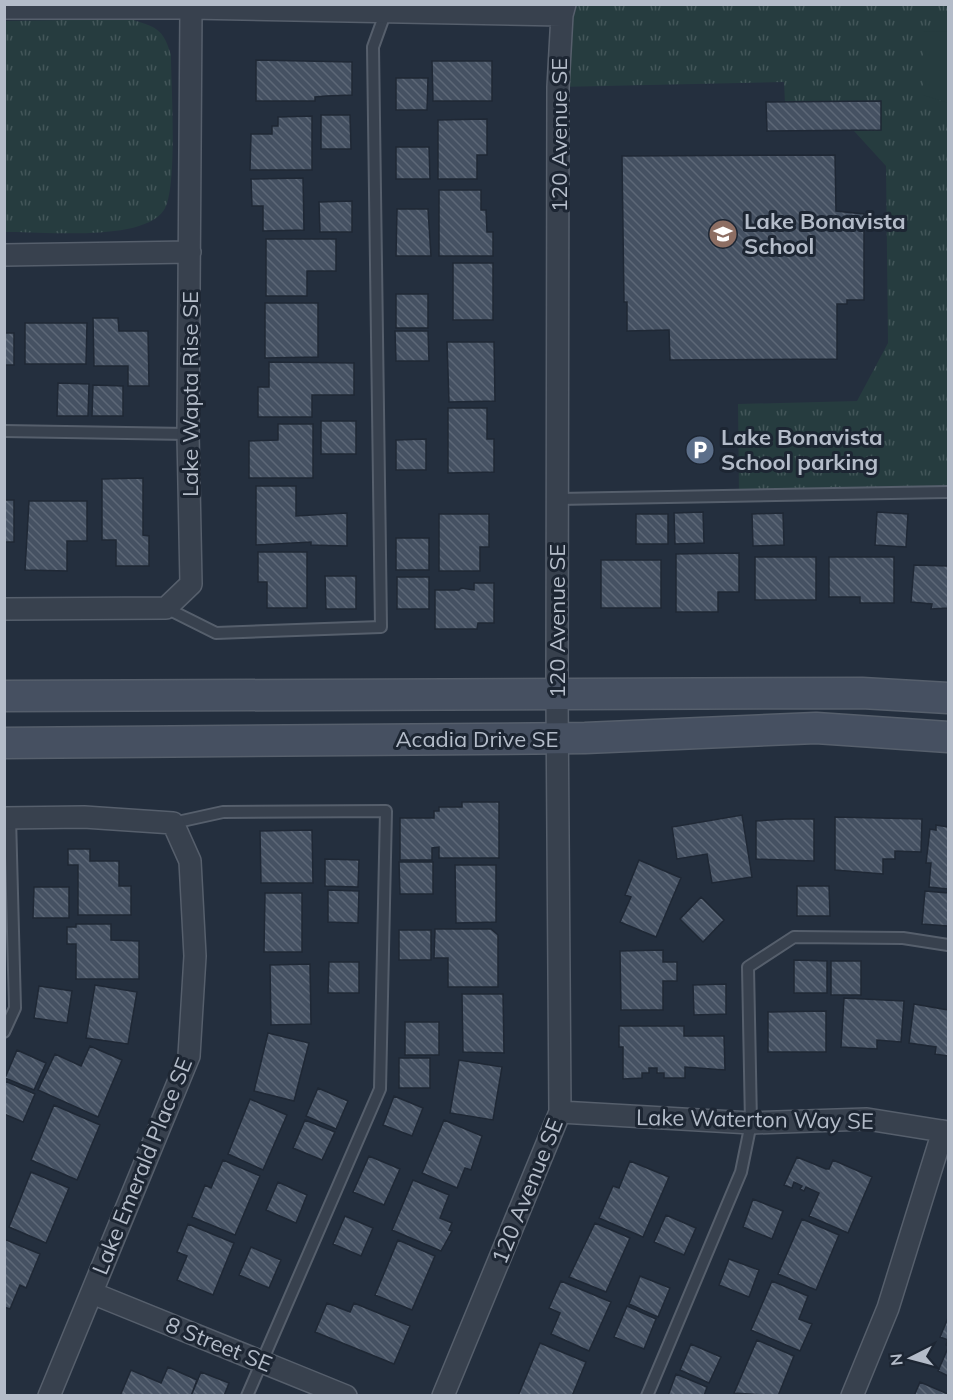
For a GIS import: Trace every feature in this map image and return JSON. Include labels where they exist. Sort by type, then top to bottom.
[{"type":"street","points":[[4,8],[563,10]]},
{"type":"street","name":"Lake Wapta Rise SE","points":[[166,608],[191,584],[188,434],[191,8]]},
{"type":"street","name":"120 Avenue SE","points":[[443,1395],[560,1112],[557,696],[558,87],[563,10]]},
{"type":"street","points":[[4,255],[190,252]]},
{"type":"street","points":[[4,609],[166,608]]},
{"type":"street","name":"Acadia Drive SE","points":[[4,696],[557,696],[862,693],[948,698]]},
{"type":"street","name":"Acadia Drive SE","points":[[4,743],[558,738],[816,728],[948,737]]},
{"type":"street","points":[[7,818],[84,817],[172,823]]},
{"type":"street","name":"Lake Emerald Place SE","points":[[48,1395],[189,1056],[195,956],[190,861],[172,823]]},
{"type":"street","name":"Lake Waterton Way SE","points":[[560,1112],[751,1123],[867,1119],[946,1132]]},
{"type":"street","points":[[852,1395],[888,1308],[946,1132]]},
{"type":"street","name":"8 Street SE","points":[[92,1293],[346,1395]]},
{"type":"lane","points":[[166,608],[216,633],[381,627],[373,47],[387,8]]},
{"type":"lane","points":[[4,431],[188,434]]},
{"type":"lane","points":[[558,499],[948,492]]},
{"type":"lane","points":[[172,823],[223,812],[386,811],[380,1089],[247,1395]]},
{"type":"lane","points":[[4,1032],[15,1008],[7,818]]},
{"type":"lane","points":[[646,1395],[741,1172],[751,1123],[748,967],[794,937],[903,938],[948,945]]},
{"type":"green space","points":[[565,5],[948,5],[948,492],[739,496],[738,404],[857,401],[888,343],[886,166],[854,131],[786,126],[784,82],[558,87]]},
{"type":"green space","points":[[130,19],[157,30],[165,39],[171,55],[172,160],[171,181],[164,210],[152,220],[135,227],[114,231],[5,232],[5,21]]},
{"type":"green space","points":[[948,31],[948,103],[923,95],[923,32]]},
{"type":"building","points":[[256,60],[352,62],[352,95],[315,97],[315,101],[256,101]]},
{"type":"building","points":[[432,61],[492,61],[492,101],[433,101]]},
{"type":"building","points":[[396,78],[428,78],[427,110],[396,110]]},
{"type":"building","points":[[881,101],[881,130],[767,131],[766,102]]},
{"type":"building","points":[[321,115],[350,115],[351,149],[321,149]]},
{"type":"building","points":[[312,116],[312,170],[250,170],[251,134],[272,134],[272,126],[278,126],[278,117]]},
{"type":"building","points":[[487,119],[487,155],[477,155],[477,179],[438,179],[438,120]]},
{"type":"building","points":[[396,147],[429,147],[430,179],[396,179]]},
{"type":"building","points":[[835,155],[836,211],[864,214],[864,300],[847,300],[847,304],[837,304],[837,359],[670,360],[669,330],[627,331],[627,302],[624,302],[622,156]]},
{"type":"building","points":[[303,178],[304,230],[263,231],[263,206],[252,206],[251,179]]},
{"type":"building","points":[[439,190],[481,190],[481,210],[486,210],[487,232],[493,232],[493,256],[439,256]]},
{"type":"building","points":[[352,201],[352,232],[320,232],[319,202]]},
{"type":"building","points":[[397,209],[428,209],[431,256],[396,256]]},
{"type":"building","points":[[266,239],[336,239],[336,271],[307,271],[307,296],[266,296]]},
{"type":"building","points":[[453,263],[493,263],[493,320],[453,320]]},
{"type":"building","points":[[396,294],[428,294],[428,328],[396,328]]},
{"type":"building","points":[[265,303],[318,303],[318,357],[265,358]]},
{"type":"building","points":[[93,318],[118,318],[119,331],[148,331],[149,386],[128,386],[128,366],[94,366]]},
{"type":"building","points":[[25,323],[87,323],[86,364],[25,364]]},
{"type":"building","points":[[395,331],[428,331],[429,361],[396,361]]},
{"type":"building","points":[[4,333],[14,333],[14,365],[4,365]]},
{"type":"building","points":[[447,342],[494,342],[495,401],[449,402]]},
{"type":"building","points":[[269,362],[354,363],[354,395],[312,395],[312,417],[258,417],[258,387],[269,387]]},
{"type":"building","points":[[58,383],[89,384],[88,416],[57,416]]},
{"type":"building","points":[[93,385],[123,386],[123,416],[92,416]]},
{"type":"building","points":[[448,408],[487,408],[487,439],[494,439],[494,472],[448,473]]},
{"type":"building","points":[[321,421],[356,421],[356,454],[321,454]]},
{"type":"building","points":[[278,424],[313,424],[313,478],[249,478],[249,441],[278,440]]},
{"type":"building","points":[[426,439],[426,470],[396,470],[396,440]]},
{"type":"building","points":[[143,478],[143,535],[149,536],[149,566],[116,566],[116,540],[102,540],[102,479]]},
{"type":"building","points":[[256,486],[296,486],[296,516],[347,513],[347,546],[311,545],[311,542],[256,545]]},
{"type":"building","points":[[4,500],[14,500],[14,542],[4,542]]},
{"type":"building","points":[[29,501],[87,501],[87,541],[67,541],[67,571],[25,570]]},
{"type":"building","points":[[703,512],[704,543],[675,544],[674,513]]},
{"type":"building","points":[[877,512],[908,514],[906,547],[875,545]]},
{"type":"building","points":[[783,513],[784,545],[753,546],[752,514]]},
{"type":"building","points":[[439,514],[489,514],[489,547],[480,547],[480,571],[439,571]]},
{"type":"building","points":[[636,514],[668,514],[668,544],[636,544]]},
{"type":"building","points":[[396,538],[429,538],[429,570],[396,570]]},
{"type":"building","points":[[258,552],[307,552],[307,608],[267,608],[267,582],[258,582]]},
{"type":"building","points":[[739,553],[739,592],[718,592],[718,612],[676,612],[676,554]]},
{"type":"building","points":[[755,557],[816,557],[816,600],[755,600]]},
{"type":"building","points":[[829,557],[894,557],[894,603],[860,603],[860,597],[829,597]]},
{"type":"building","points":[[601,560],[661,560],[661,608],[601,608]]},
{"type":"building","points":[[914,565],[948,566],[948,608],[931,609],[932,604],[911,602]]},
{"type":"building","points":[[325,576],[356,576],[356,609],[326,609]]},
{"type":"building","points":[[397,577],[429,577],[429,609],[397,609]]},
{"type":"building","points":[[474,583],[494,583],[494,623],[478,623],[477,629],[435,629],[435,590],[459,590],[461,588],[474,590]]},
{"type":"building","points":[[462,802],[499,802],[499,858],[439,858],[439,847],[432,848],[432,860],[400,860],[400,818],[434,818],[434,811],[439,811],[439,807],[462,807]]},
{"type":"building","points":[[742,815],[752,877],[712,883],[707,854],[677,859],[672,827]]},
{"type":"building","points":[[835,817],[922,819],[921,852],[895,851],[895,859],[883,859],[883,874],[835,870]]},
{"type":"building","points":[[814,819],[814,861],[756,859],[756,821]]},
{"type":"building","points":[[936,825],[948,827],[948,889],[929,887],[931,863],[926,863],[930,829],[936,830]]},
{"type":"building","points":[[312,830],[313,883],[261,883],[260,831]]},
{"type":"building","points":[[68,849],[90,849],[90,861],[119,861],[119,886],[131,886],[131,915],[78,915],[78,865],[68,865]]},
{"type":"building","points":[[325,859],[359,860],[358,887],[325,886]]},
{"type":"building","points":[[639,860],[681,878],[656,937],[620,922],[631,897],[625,895]]},
{"type":"building","points":[[399,862],[433,862],[433,894],[400,894]]},
{"type":"building","points":[[455,865],[496,865],[496,922],[456,923]]},
{"type":"building","points":[[797,886],[829,886],[830,916],[797,916]]},
{"type":"building","points":[[34,887],[69,887],[69,918],[33,918]]},
{"type":"building","points":[[328,890],[359,891],[358,923],[328,922]]},
{"type":"building","points":[[925,891],[948,893],[948,926],[922,924]]},
{"type":"building","points":[[265,893],[302,893],[302,952],[264,952]]},
{"type":"building","points":[[701,897],[724,920],[703,942],[680,919]]},
{"type":"building","points":[[76,924],[111,924],[111,940],[139,941],[139,979],[76,979],[76,944],[67,944],[67,927],[76,927]]},
{"type":"building","points":[[435,929],[491,929],[498,935],[498,987],[448,987],[448,958],[434,958]]},
{"type":"building","points":[[399,930],[431,930],[431,960],[399,960]]},
{"type":"building","points":[[663,950],[663,962],[677,962],[677,981],[663,981],[663,1010],[621,1010],[620,951]]},
{"type":"building","points":[[794,960],[827,961],[827,993],[794,993]]},
{"type":"building","points":[[831,961],[861,961],[861,995],[831,995]]},
{"type":"building","points":[[329,962],[359,962],[359,993],[328,993]]},
{"type":"building","points":[[310,964],[311,1024],[271,1025],[270,965]]},
{"type":"building","points":[[726,984],[726,1014],[694,1015],[693,985]]},
{"type":"building","points":[[95,985],[137,992],[128,1044],[86,1038]]},
{"type":"building","points":[[39,986],[72,991],[67,1023],[34,1018]]},
{"type":"building","points":[[462,994],[503,994],[504,1053],[463,1052]]},
{"type":"building","points":[[844,998],[904,1001],[901,1042],[877,1040],[877,1049],[841,1047]]},
{"type":"building","points":[[914,1004],[948,1010],[948,1056],[935,1054],[936,1047],[909,1043]]},
{"type":"building","points":[[826,1011],[826,1052],[768,1052],[768,1012]]},
{"type":"building","points":[[405,1022],[439,1022],[439,1055],[405,1055]]},
{"type":"building","points":[[619,1026],[684,1026],[684,1036],[724,1036],[725,1070],[685,1067],[685,1078],[664,1078],[664,1073],[657,1073],[657,1068],[649,1068],[649,1073],[642,1073],[642,1078],[623,1079],[623,1047],[619,1047]]},
{"type":"building","points":[[268,1033],[309,1043],[294,1101],[254,1091]]},
{"type":"building","points":[[90,1046],[122,1060],[98,1117],[38,1090],[55,1054],[81,1066]]},
{"type":"building","points":[[17,1050],[46,1063],[34,1090],[5,1078]]},
{"type":"building","points":[[399,1058],[430,1058],[430,1088],[399,1088]]},
{"type":"building","points":[[459,1060],[502,1067],[493,1120],[450,1113]]},
{"type":"building","points":[[5,1081],[35,1094],[23,1122],[4,1114]]},
{"type":"building","points":[[318,1088],[348,1101],[336,1129],[306,1116]]},
{"type":"building","points":[[394,1096],[423,1108],[412,1136],[383,1125]]},
{"type":"building","points":[[250,1099],[287,1115],[263,1170],[228,1154]]},
{"type":"building","points":[[54,1105],[100,1125],[77,1180],[31,1160]]},
{"type":"building","points":[[305,1120],[335,1132],[322,1160],[293,1148]]},
{"type":"building","points":[[444,1120],[482,1136],[471,1170],[465,1168],[457,1188],[422,1173]]},
{"type":"building","points":[[369,1156],[400,1169],[384,1205],[353,1192]]},
{"type":"building","points":[[797,1157],[826,1169],[829,1169],[833,1160],[872,1177],[848,1233],[809,1216],[819,1193],[806,1187],[804,1191],[800,1189],[802,1186],[794,1182],[792,1188],[784,1185]]},
{"type":"building","points":[[223,1160],[260,1176],[235,1235],[192,1217],[205,1185],[211,1188]]},
{"type":"building","points":[[630,1161],[669,1177],[643,1237],[599,1218],[613,1186],[619,1188]]},
{"type":"building","points":[[31,1172],[69,1188],[46,1243],[9,1227]]},
{"type":"building","points":[[413,1180],[449,1195],[440,1218],[452,1223],[449,1230],[452,1231],[441,1251],[392,1230]]},
{"type":"building","points":[[278,1182],[307,1195],[296,1223],[266,1210]]},
{"type":"building","points":[[753,1199],[783,1211],[772,1239],[743,1227]]},
{"type":"building","points":[[666,1215],[696,1228],[684,1255],[654,1242]]},
{"type":"building","points":[[345,1216],[373,1228],[361,1256],[333,1244]]},
{"type":"building","points":[[802,1219],[839,1235],[816,1290],[778,1274]]},
{"type":"building","points":[[595,1223],[630,1238],[606,1292],[569,1277]]},
{"type":"building","points":[[188,1224],[234,1243],[213,1295],[177,1280],[187,1256],[177,1252]]},
{"type":"building","points":[[4,1239],[40,1254],[26,1288],[20,1285],[10,1309],[4,1307]]},
{"type":"building","points":[[398,1240],[435,1256],[412,1310],[375,1295]]},
{"type":"building","points":[[251,1247],[281,1260],[269,1288],[239,1275]]},
{"type":"building","points":[[729,1259],[759,1270],[749,1297],[719,1285]]},
{"type":"building","points":[[640,1276],[670,1288],[658,1317],[629,1304]]},
{"type":"building","points":[[561,1281],[611,1302],[589,1351],[551,1334],[560,1313],[549,1308]]},
{"type":"building","points":[[772,1281],[808,1296],[799,1319],[812,1324],[800,1351],[751,1330]]},
{"type":"building","points":[[327,1303],[350,1312],[354,1303],[410,1326],[394,1364],[315,1332]]},
{"type":"building","points":[[627,1306],[656,1319],[644,1349],[614,1337]]},
{"type":"building","points":[[948,1318],[948,1340],[940,1337]]},
{"type":"building","points":[[757,1340],[794,1356],[778,1396],[734,1393]]},
{"type":"building","points":[[540,1343],[586,1362],[572,1396],[518,1396]]},
{"type":"building","points":[[691,1344],[721,1357],[709,1383],[680,1370]]},
{"type":"building","points":[[948,1348],[948,1376],[938,1371]]},
{"type":"building","points":[[168,1367],[197,1380],[191,1396],[120,1396],[131,1370],[161,1383]]},
{"type":"building","points":[[201,1372],[229,1383],[224,1396],[191,1396]]},
{"type":"building","points":[[676,1374],[707,1387],[704,1396],[668,1396]]},
{"type":"building","points":[[920,1382],[948,1394],[948,1396],[914,1396]]},
{"type":"place","name":"Lake Bonavista School","points":[[723,234]]},
{"type":"place","name":"Lake Bonavista School parking","points":[[700,450]]}]
